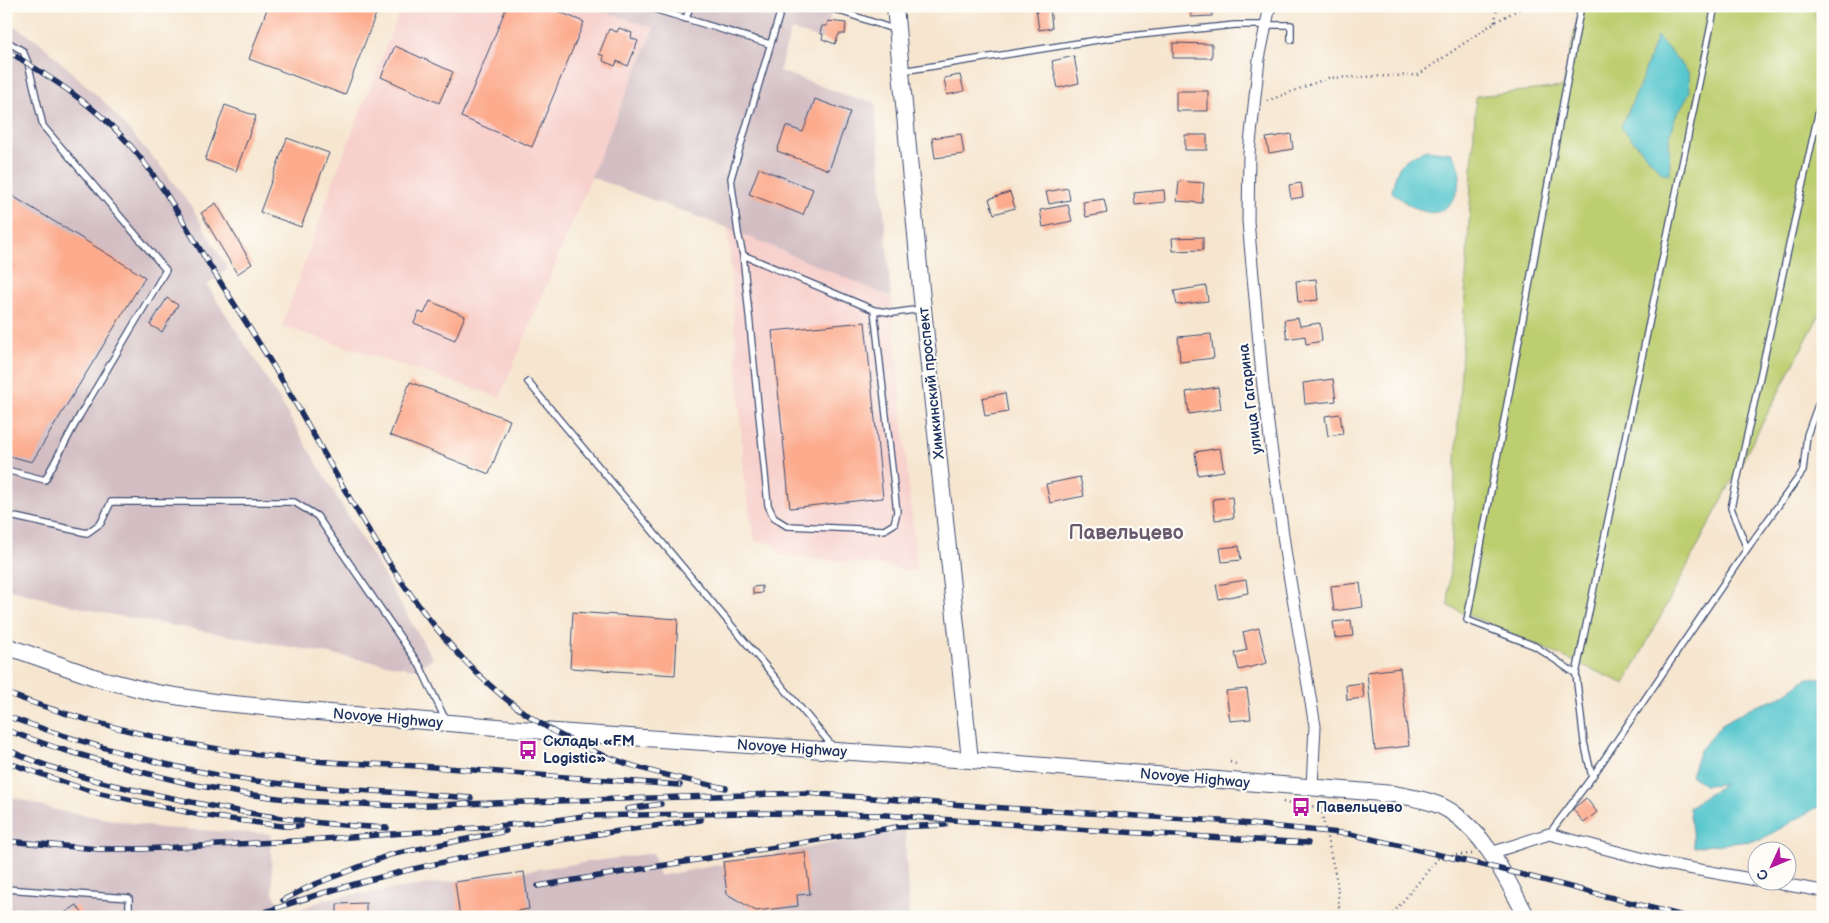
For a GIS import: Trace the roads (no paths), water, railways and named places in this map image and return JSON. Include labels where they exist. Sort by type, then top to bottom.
[{"type":"main road","name":"Химкинский проспект","points":[[895,6],[923,309],[970,760]]},
{"type":"main road","name":"Novoye Highway","points":[[6,646],[97,678],[156,693],[214,702],[556,732],[836,750],[1394,794],[1427,801],[1452,812],[1471,829],[1490,853],[1527,917]]},
{"type":"street","name":"улица Гагарина","points":[[1270,6],[1260,59],[1249,153],[1248,220],[1262,387],[1286,557],[1315,726],[1312,787]]},
{"type":"street","points":[[1490,853],[1549,834],[1660,863],[1746,878]]},
{"type":"street","points":[[1796,886],[1823,891]]},
{"type":"lane","points":[[644,6],[770,44]]},
{"type":"lane","points":[[686,19],[690,6]]},
{"type":"lane","points":[[782,6],[731,178],[738,232],[744,255],[768,504],[774,518],[787,526],[884,530],[894,524],[897,512],[874,310]]},
{"type":"lane","points":[[825,6],[898,31]]},
{"type":"lane","points":[[1576,674],[1535,646],[1467,620],[1580,6]]},
{"type":"lane","points":[[1592,777],[1584,742],[1576,674],[1715,6]]},
{"type":"lane","points":[[902,71],[1110,38],[1235,25],[1291,25],[1291,40]]},
{"type":"lane","points":[[6,41],[23,51],[28,63],[43,126],[166,270],[80,415],[45,480],[6,470]]},
{"type":"lane","points":[[1747,549],[1731,508],[1823,92]]},
{"type":"lane","points":[[744,255],[874,310],[893,313],[923,309]]},
{"type":"lane","points":[[528,382],[836,750]]},
{"type":"lane","points":[[1549,834],[1592,777],[1747,549],[1803,471],[1808,435],[1823,391]]},
{"type":"lane","points":[[6,515],[87,533],[101,523],[111,502],[294,502],[316,516],[420,666],[447,723]]},
{"type":"lane","points":[[6,889],[129,898],[129,917]]},
{"type":"water","points":[[1657,36],[1689,73],[1690,92],[1676,116],[1669,137],[1670,174],[1662,173],[1621,127],[1640,85]]},
{"type":"water","points":[[1427,150],[1451,153],[1457,162],[1460,177],[1454,198],[1444,209],[1432,213],[1413,207],[1392,192],[1398,169],[1402,164],[1412,156]]},
{"type":"water","points":[[1808,678],[1823,679],[1823,804],[1760,840],[1694,847],[1689,807],[1724,784],[1704,785],[1691,775],[1700,750],[1722,724],[1750,708],[1775,700]]},
{"type":"railway","points":[[6,50],[87,104],[116,130],[150,170],[281,379],[396,574],[426,616],[459,655],[495,690],[557,734],[627,764],[726,788]]},
{"type":"railway","points":[[6,693],[42,706],[115,727],[190,744],[265,756],[680,785]]},
{"type":"railway","points":[[6,716],[126,754],[217,775],[288,785],[471,798]]},
{"type":"railway","points":[[6,730],[57,748],[133,770],[195,785],[302,801],[400,806],[806,793],[1004,808],[1220,821],[1350,834],[1500,869],[1687,917]]},
{"type":"railway","points":[[6,749],[68,773],[133,790],[255,814],[360,827],[387,828]]},
{"type":"railway","points":[[6,762],[87,790],[200,815],[282,826],[301,826]]},
{"type":"railway","points":[[627,809],[661,804]]},
{"type":"railway","points":[[583,816],[750,813],[886,815],[1308,843]]},
{"type":"railway","points":[[543,822],[590,815]]},
{"type":"railway","points":[[255,915],[323,893],[416,868],[558,840],[701,820]]},
{"type":"railway","points":[[6,841],[98,849],[142,849],[294,841],[549,821]]},
{"type":"railway","points":[[538,886],[897,827],[945,825]]},
{"type":"railway","points":[[283,900],[313,885],[389,855],[506,831]]},
{"type":"place","name":"Склады «FM Logistic»","points":[[528,750]]},
{"type":"place","name":"Павельцево","points":[[1301,807]]},
{"type":"district","name":"Павельцево","points":[[1126,532]]}]
